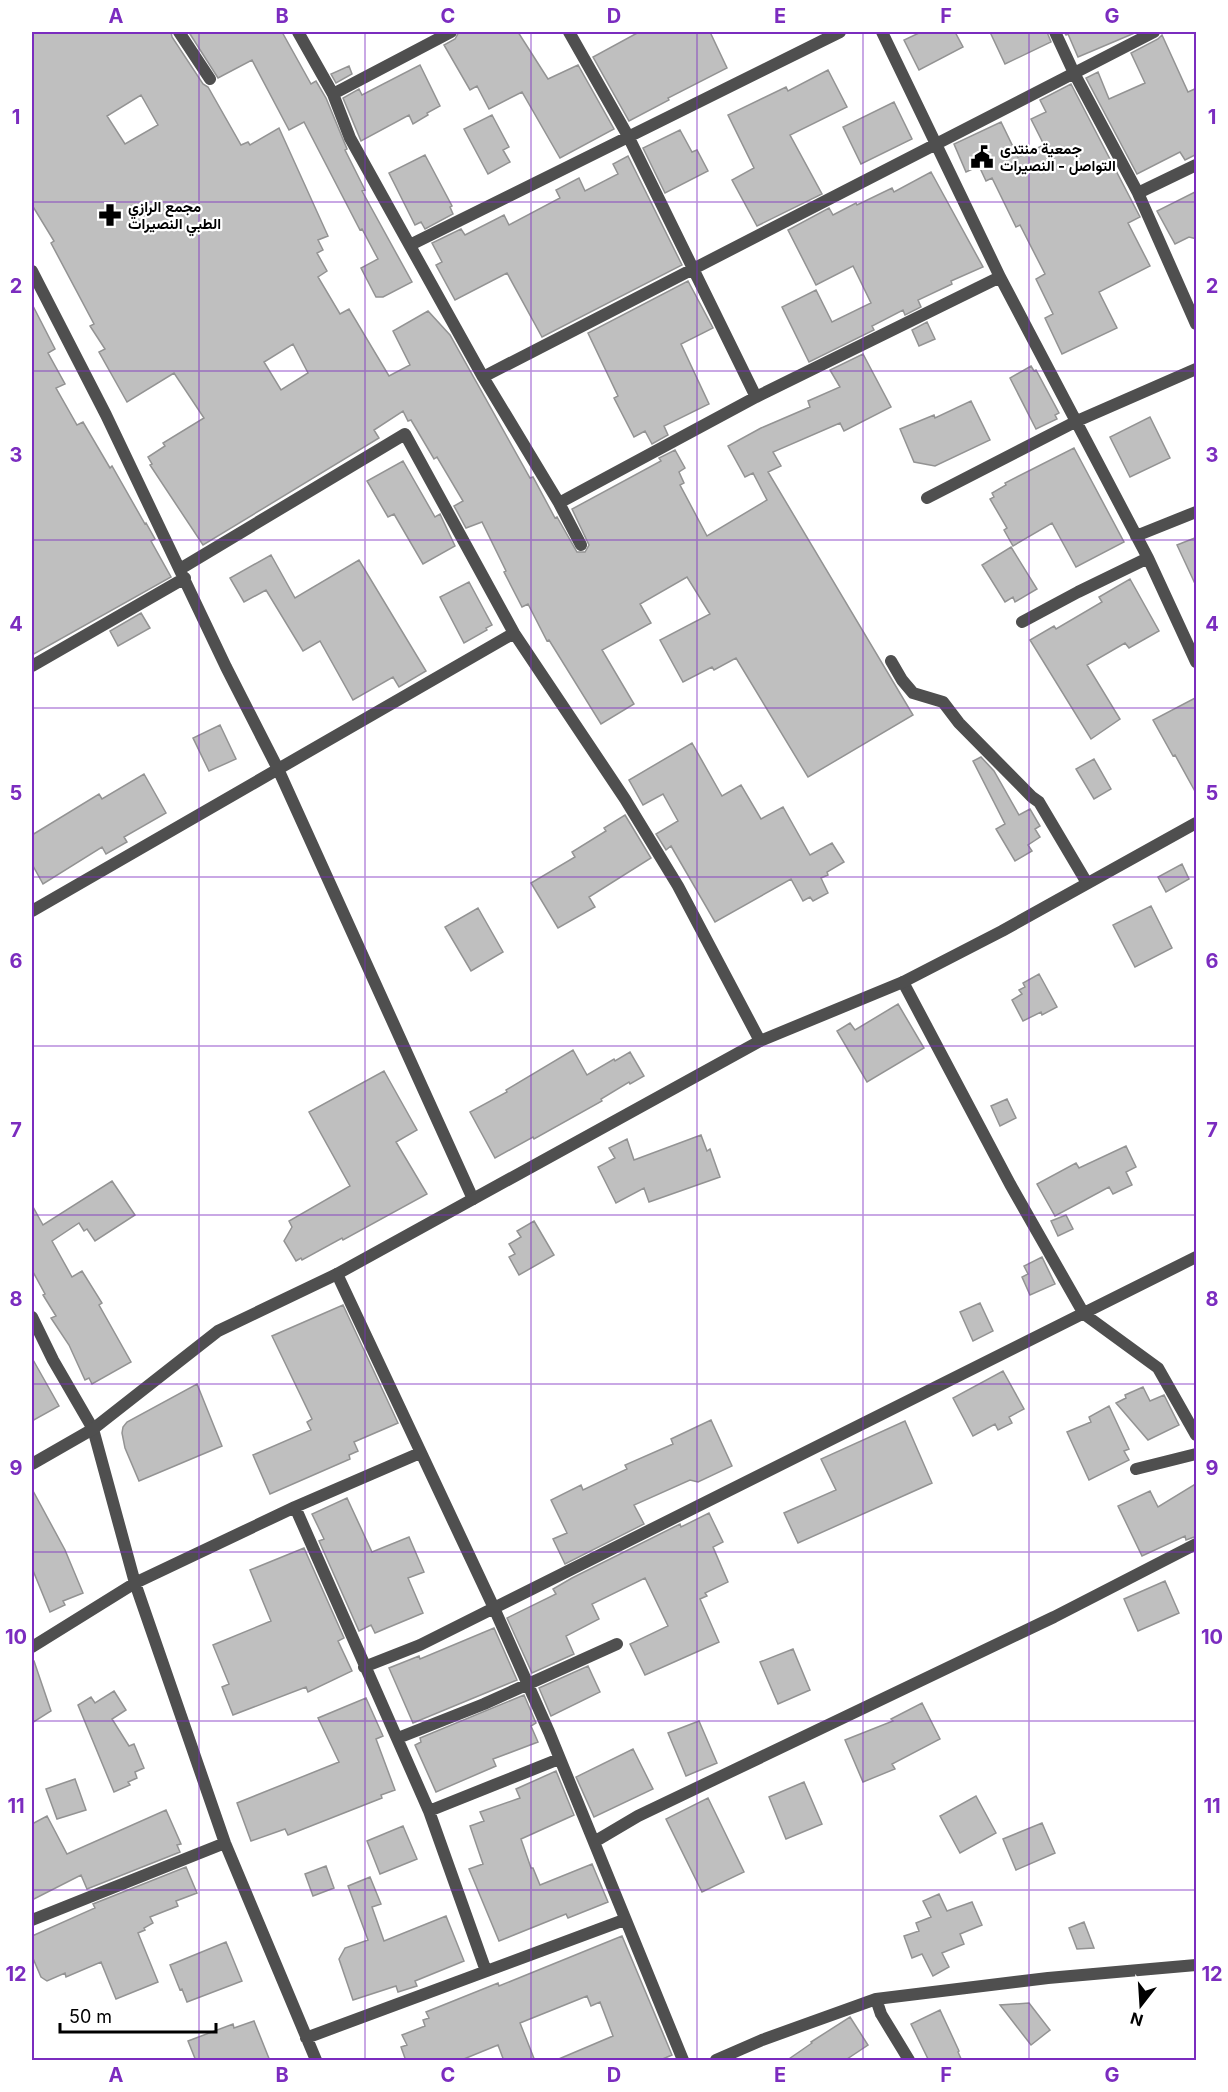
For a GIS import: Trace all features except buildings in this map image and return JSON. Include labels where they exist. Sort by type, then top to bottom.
[{"type":"street","points":[[179,32],[210,79]]},
{"type":"street","points":[[298,32],[333,94],[350,138],[483,377],[559,503],[581,545]]},
{"type":"street","points":[[333,94],[451,32]]},
{"type":"street","points":[[569,32],[628,136],[756,397]]},
{"type":"street","points":[[410,245],[840,32]]},
{"type":"street","points":[[882,32],[1000,277],[1148,558],[1197,662]]},
{"type":"street","points":[[1055,32],[1074,73],[1138,193],[1197,324]]},
{"type":"street","points":[[483,377],[1154,32]]},
{"type":"street","points":[[1138,193],[1197,165]]},
{"type":"street","points":[[32,271],[106,415],[226,667],[278,769],[473,1199]]},
{"type":"street","points":[[559,503],[756,397],[1000,277]]},
{"type":"street","points":[[927,498],[1077,421],[1197,369]]},
{"type":"street","points":[[32,666],[405,434],[514,633],[625,799],[672,876],[760,1041]]},
{"type":"street","points":[[1136,536],[1197,512]]},
{"type":"street","points":[[1022,622],[1148,558]]},
{"type":"street","points":[[32,911],[514,633]]},
{"type":"street","points":[[891,660],[902,680],[913,693],[943,702],[971,735],[1039,802],[1087,883]]},
{"type":"street","points":[[32,1464],[93,1429],[218,1331],[337,1274],[760,1041],[903,982],[1002,931],[1197,823]]},
{"type":"street","points":[[903,982],[1010,1184],[1084,1314],[1158,1368],[1197,1435]]},
{"type":"street","points":[[364,1667],[420,1645],[1197,1257]]},
{"type":"street","points":[[337,1274],[528,1685],[683,2061]]},
{"type":"street","points":[[32,1317],[53,1360],[93,1429],[135,1583],[225,1843],[316,2061]]},
{"type":"street","points":[[32,1647],[135,1583],[295,1507],[420,1452]]},
{"type":"street","points":[[1136,1469],[1197,1454]]},
{"type":"street","points":[[295,1507],[429,1811],[486,1971]]},
{"type":"street","points":[[594,1842],[639,1816],[1054,1617],[1197,1544]]},
{"type":"street","points":[[398,1738],[484,1704],[617,1644]]},
{"type":"street","points":[[429,1811],[559,1759]]},
{"type":"street","points":[[32,1920],[225,1843]]},
{"type":"street","points":[[306,2038],[624,1920]]},
{"type":"street","points":[[716,2061],[762,2040],[876,1999],[1048,1978],[1197,1965]]},
{"type":"street","points":[[876,1999],[881,2014],[909,2061]]},
{"type":"place","name":"جمعية منتدى التواصل - النصيرات","points":[[982,157]]},
{"type":"place","name":"مجمع الرازي الطبي النصيرات","points":[[110,215]]}]
